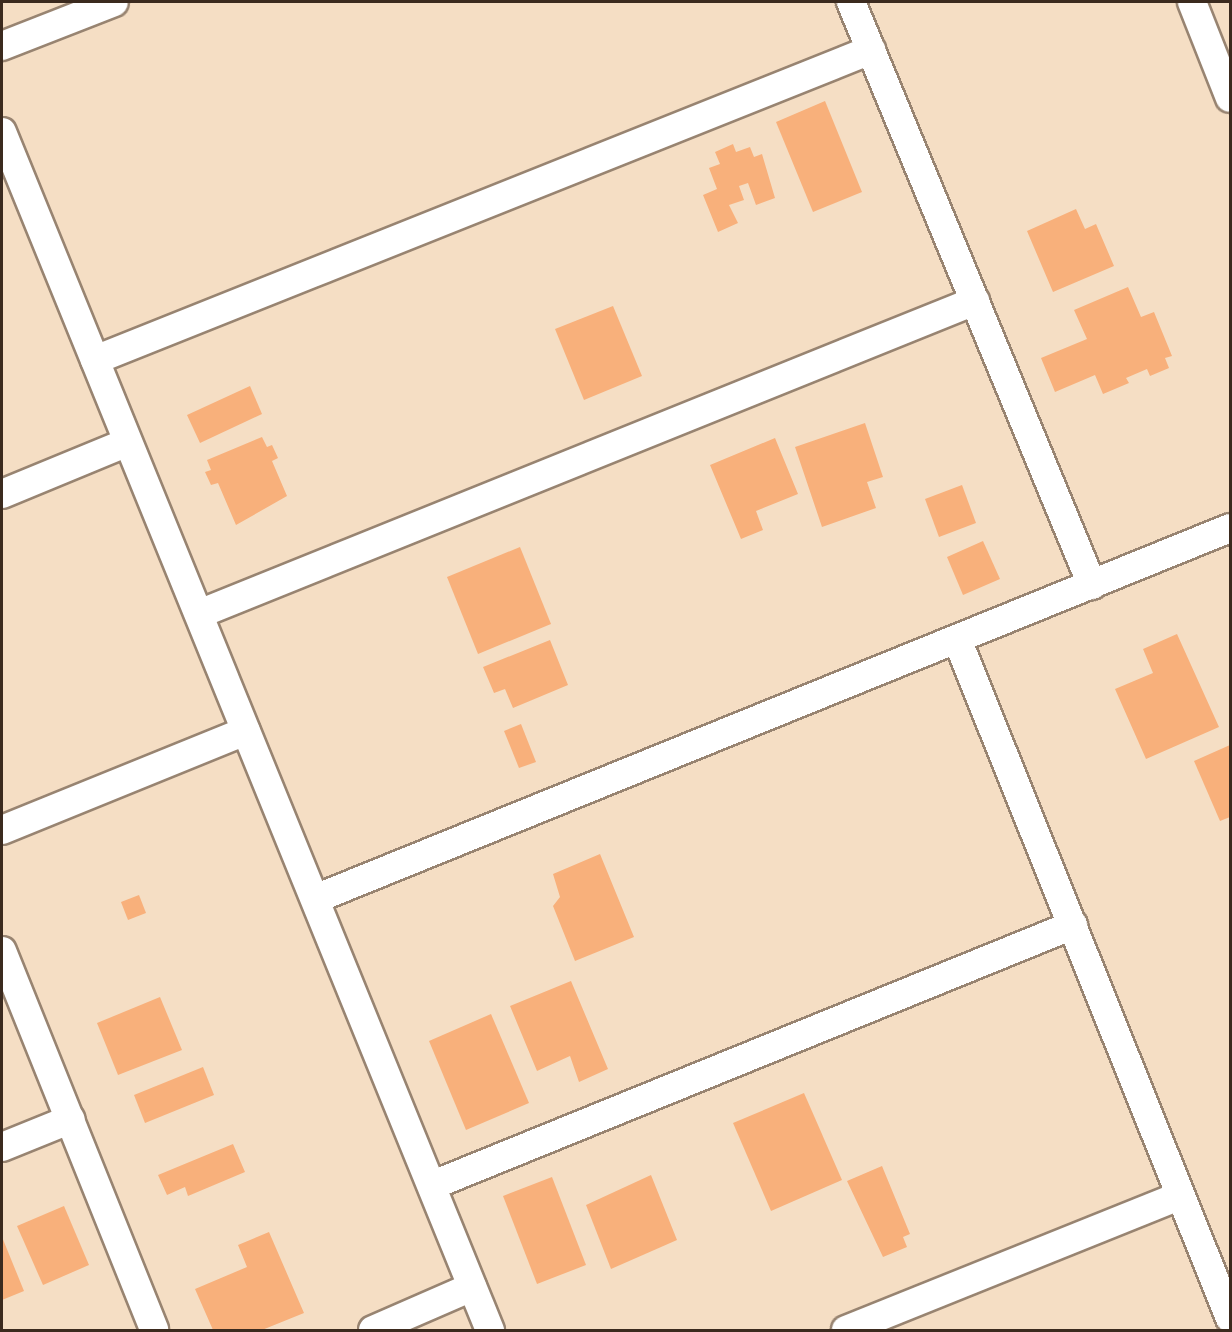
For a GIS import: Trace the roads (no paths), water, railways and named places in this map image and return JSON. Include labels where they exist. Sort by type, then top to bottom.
[{"type":"street","points":[[2,46],[114,2]]},
{"type":"street","points":[[851,2],[1092,585]]},
{"type":"street","points":[[1192,2],[1230,98]]},
{"type":"street","points":[[95,360],[871,50]]},
{"type":"street","points":[[2,132],[433,1185],[490,1330]]},
{"type":"street","points":[[199,614],[975,301]]},
{"type":"street","points":[[2,494],[128,442]]},
{"type":"street","points":[[315,899],[1230,528]]},
{"type":"street","points":[[957,639],[1073,925],[1179,1196],[1230,1318]]},
{"type":"street","points":[[2,830],[246,730]]},
{"type":"street","points":[[433,1185],[1073,925]]},
{"type":"street","points":[[2,951],[154,1330]]},
{"type":"street","points":[[2,1147],[71,1119]]},
{"type":"street","points":[[846,1330],[884,1323],[1179,1196]]},
{"type":"street","points":[[373,1330],[472,1287]]}]
